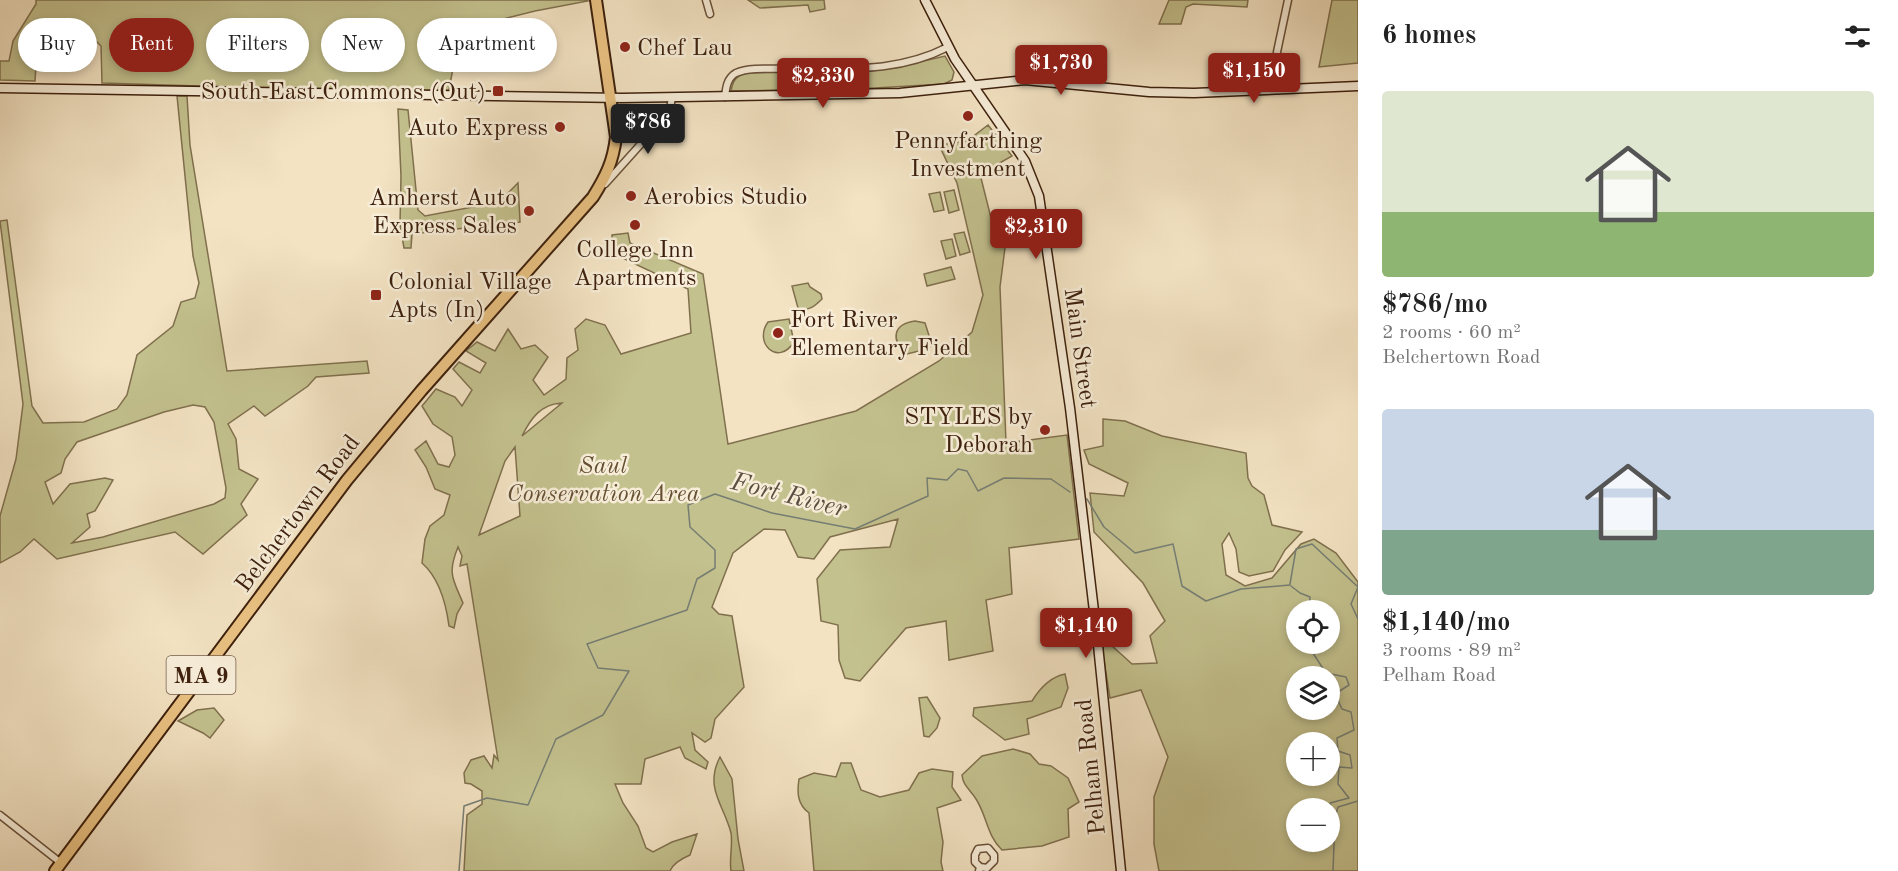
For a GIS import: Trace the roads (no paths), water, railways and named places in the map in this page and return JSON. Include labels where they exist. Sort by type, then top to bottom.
[{"type":"highway","name":"MA 9","points":[[596,0],[611,98]]},
{"type":"highway","name":"Belchertown Road","points":[[58,867],[347,480],[408,405],[593,197],[608,171],[614,152],[616,137],[611,98]]},
{"type":"main road","name":"Main Street","points":[[925,0],[948,47],[1024,161],[1039,196],[1074,445]]},
{"type":"main road","points":[[0,88],[672,98],[918,93],[1025,80],[1149,92],[1194,93],[1358,86]]},
{"type":"main road","name":"Pelham Road","points":[[1074,445],[1121,871]]},
{"type":"street","points":[[706,0],[710,14]]},
{"type":"street","points":[[1278,90],[1276,52],[1288,0]]},
{"type":"street","points":[[725,97],[730,78],[737,73],[764,70],[889,67],[922,59],[948,47]]},
{"type":"street","name":"Belchertown Road","points":[[593,197],[657,128],[670,108],[672,98]]},
{"type":"street","points":[[0,814],[58,867]]},
{"type":"waterway","name":"Fort River","points":[[459,871],[464,806],[487,798],[528,805],[556,739],[603,715],[629,671],[598,668],[587,644],[687,610],[697,579],[715,568],[715,550],[690,527],[688,505],[715,494],[772,513],[855,529],[928,496],[927,478],[947,480],[958,469],[967,471],[978,491],[1004,478],[1051,479],[1070,492]]},
{"type":"waterway","name":"Fort River","points":[[1087,499],[1104,527],[1135,553],[1173,544],[1182,586],[1206,601],[1241,589],[1290,585]]},
{"type":"waterway","points":[[1290,584],[1296,549],[1312,544],[1358,587],[1351,604],[1358,619]]},
{"type":"waterway","points":[[1291,586],[1310,597],[1310,600]]},
{"type":"waterway","points":[[1314,654],[1326,673],[1346,677],[1349,685],[1335,694],[1342,709],[1351,712],[1354,730],[1337,738],[1338,751],[1350,755],[1352,768],[1339,767],[1338,784],[1349,798],[1340,800]]},
{"type":"waterway","points":[[1333,871],[1335,817],[1338,807],[1358,801]]},
{"type":"place","name":"Chef Lau","points":[[625,47]]},
{"type":"place","name":"South East Commons (Out)","points":[[498,91]]},
{"type":"place","name":"Pennyfarthing Investment","points":[[968,116]]},
{"type":"place","name":"Auto Express","points":[[560,127]]},
{"type":"place","name":"Aerobics Studio","points":[[631,196]]},
{"type":"place","name":"Amherst Auto Express Sales","points":[[529,211]]},
{"type":"place","name":"College Inn Apartments","points":[[635,225]]},
{"type":"place","name":"Colonial Village Apts (In)","points":[[376,295]]},
{"type":"place","name":"Fort River Elementary Field","points":[[778,333]]},
{"type":"place","name":"STYLES by Deborah","points":[[1045,430]]},
{"type":"park label","name":"Saul Conservation Area","points":[[603,479]]}]
